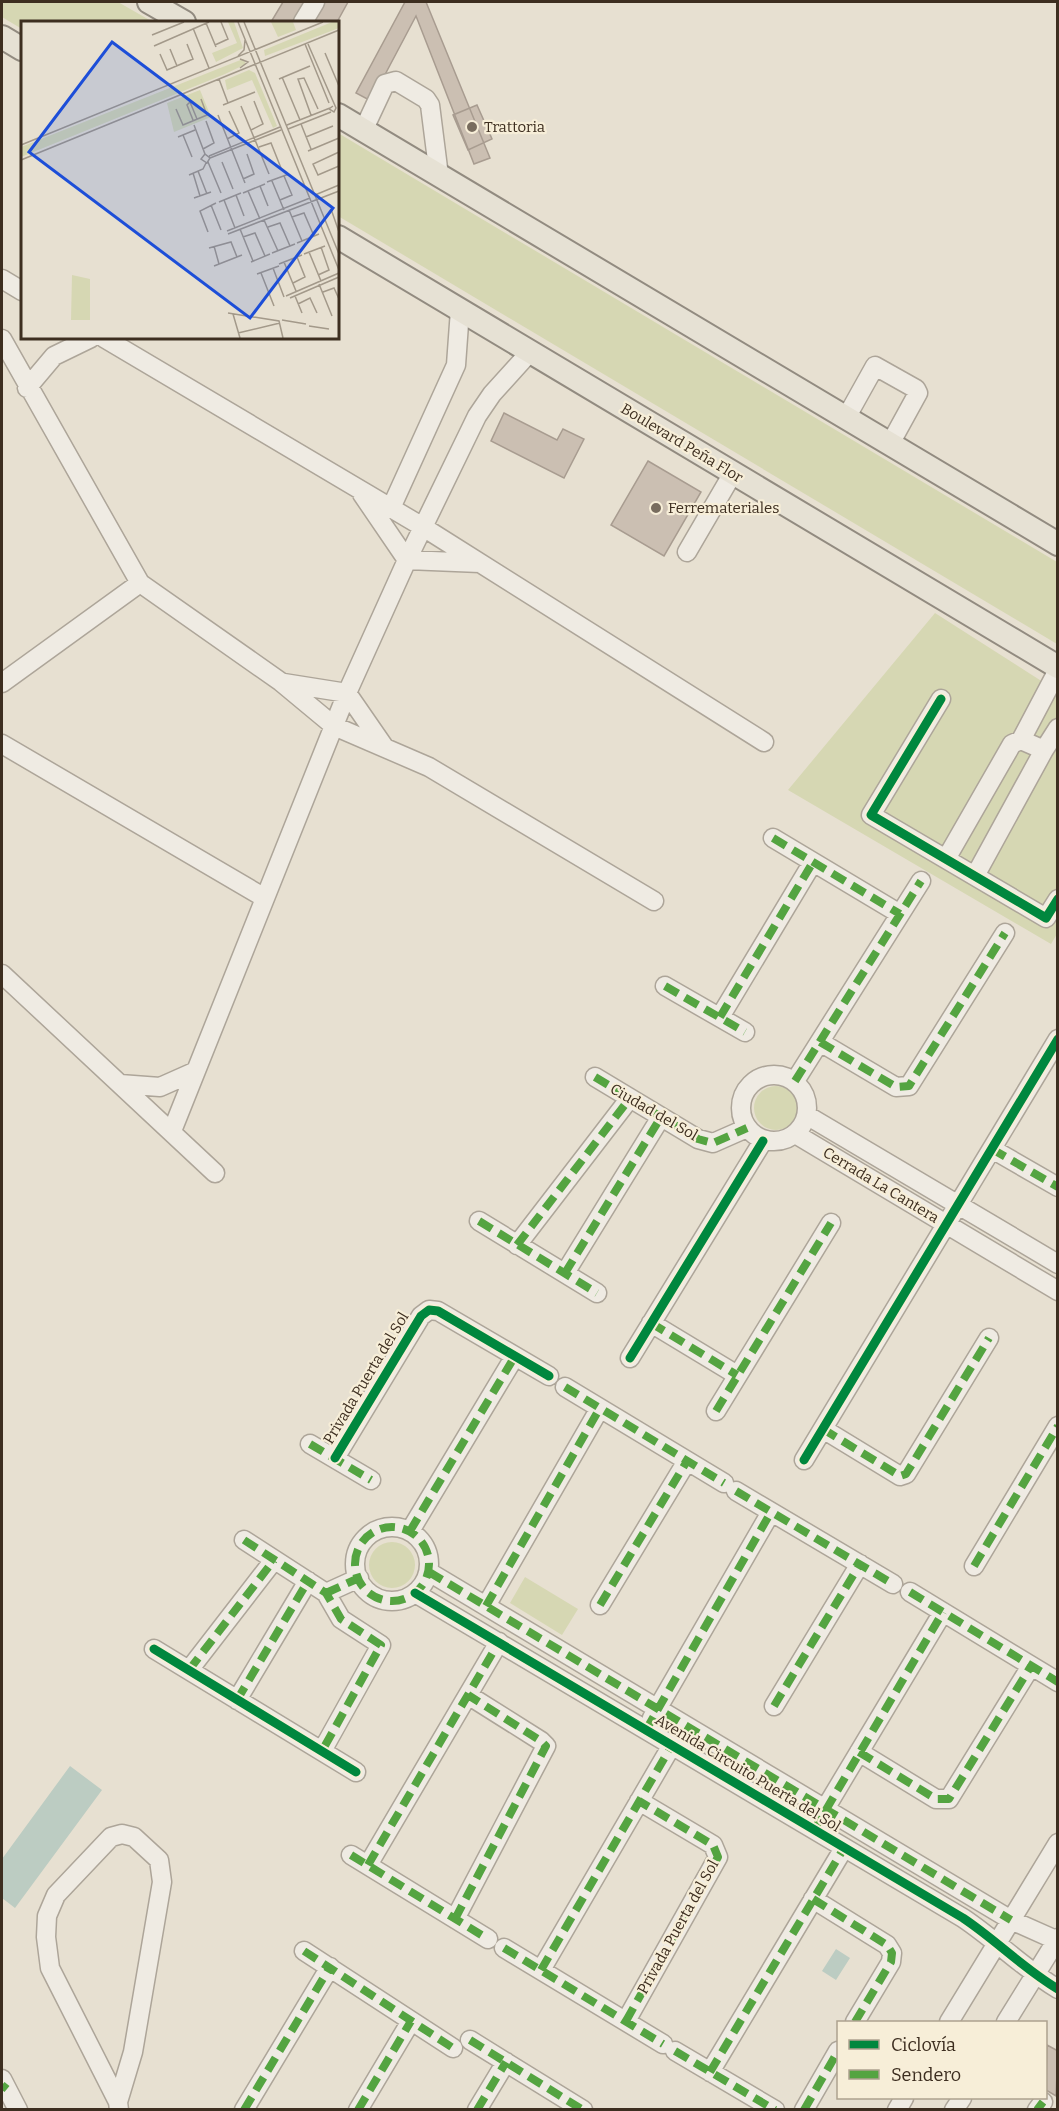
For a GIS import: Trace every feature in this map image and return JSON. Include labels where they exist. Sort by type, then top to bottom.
[{"type":"main road","points":[[149,2],[182,21]]},
{"type":"main road","points":[[2,37],[21,48]]},
{"type":"main road","points":[[339,116],[1058,543]]},
{"type":"main road","name":"Boulevard Peña Flor","points":[[339,238],[1058,669]]},
{"type":"street","points":[[304,21],[315,2]]},
{"type":"street","points":[[363,131],[385,84],[393,80],[406,87],[426,99],[430,105],[440,176]]},
{"type":"street","points":[[2,279],[21,290]]},
{"type":"street","points":[[391,508],[456,365],[460,310]]},
{"type":"street","points":[[2,339],[27,387],[140,583],[281,682],[334,726],[429,766],[654,900]]},
{"type":"street","points":[[27,387],[54,356],[89,339]]},
{"type":"street","points":[[106,339],[423,527],[764,742]]},
{"type":"street","points":[[172,1131],[347,693],[407,560],[477,416],[492,394],[530,352]]},
{"type":"street","points":[[846,418],[875,366],[916,389],[918,393],[890,444]]},
{"type":"street","points":[[687,552],[734,473]]},
{"type":"street","points":[[358,488],[407,560]]},
{"type":"street","points":[[407,560],[481,563]]},
{"type":"street","points":[[2,683],[140,583]]},
{"type":"street","points":[[946,859],[1012,744],[1021,740],[1058,669]]},
{"type":"street","points":[[281,682],[318,691],[347,693]]},
{"type":"street","points":[[347,693],[385,748]]},
{"type":"street","points":[[941,699],[871,815],[1052,922],[1058,899]]},
{"type":"street","points":[[975,876],[1058,728]]},
{"type":"street","points":[[1021,740],[1044,750]]},
{"type":"street","points":[[2,744],[265,898]]},
{"type":"street","points":[[773,838],[900,914]]},
{"type":"street","points":[[720,1017],[813,862]]},
{"type":"street","points":[[795,1081],[921,880]]},
{"type":"street","points":[[820,1042],[896,1087],[909,1086],[1005,933]]},
{"type":"street","points":[[2,974],[215,1173]]},
{"type":"street","points":[[665,986],[745,1032]]},
{"type":"street","points":[[804,1460],[1058,1039]]},
{"type":"street","points":[[120,1084],[160,1087],[196,1071]]},
{"type":"street","points":[[781,1075],[795,1081],[807,1097],[808,1116],[797,1135],[781,1142],[764,1141],[747,1128],[741,1113],[742,1097],[751,1084],[765,1076],[781,1075]]},
{"type":"street","name":"Ciudad del Sol","points":[[595,1077],[698,1139],[713,1143],[747,1128]]},
{"type":"street","points":[[517,1245],[630,1098]]},
{"type":"street","points":[[565,1274],[661,1116]]},
{"type":"street","name":"Cerrada La Cantera","points":[[808,1116],[1058,1264]]},
{"type":"street","name":"Cerrada La Cantera","points":[[797,1135],[1058,1291]]},
{"type":"street","points":[[630,1358],[764,1141]]},
{"type":"street","points":[[992,1149],[1058,1187]]},
{"type":"street","points":[[479,1221],[597,1293]]},
{"type":"street","points":[[716,1411],[831,1223]]},
{"type":"street","name":"Privada Puerta del Sol","points":[[335,1458],[424,1312],[438,1311],[549,1376]]},
{"type":"street","points":[[651,1323],[737,1375]]},
{"type":"street","points":[[823,1429],[900,1476],[906,1474],[990,1338]]},
{"type":"street","points":[[410,1531],[515,1356]]},
{"type":"street","points":[[565,1387],[893,1584]]},
{"type":"street","points":[[486,1606],[600,1408]]},
{"type":"street","points":[[974,1566],[1058,1425]]},
{"type":"street","name":"Privada Puerta del Sol","points":[[310,1444],[371,1480]]},
{"type":"street","points":[[600,1605],[687,1461]]},
{"type":"street","points":[[646,1730],[771,1512]]},
{"type":"street","points":[[386,1527],[410,1531],[426,1548],[429,1572],[415,1593],[392,1600],[370,1593],[359,1578],[356,1560],[365,1538],[386,1527]]},
{"type":"street","points":[[244,1540],[326,1593],[341,1619],[381,1645],[322,1751]]},
{"type":"street","points":[[189,1670],[274,1560]]},
{"type":"street","points":[[774,1706],[860,1564]]},
{"type":"street","name":"Avenida Circuito Puerta del Sol","points":[[429,1572],[1011,1920],[1057,1940]]},
{"type":"street","points":[[326,1593],[359,1578]]},
{"type":"street","points":[[237,1700],[308,1581]]},
{"type":"street","points":[[910,1592],[1058,1682]]},
{"type":"street","name":"Avenida Circuito Puerta del Sol","points":[[415,1593],[997,1941],[1035,1975],[1058,1989]]},
{"type":"street","points":[[814,1830],[944,1612]]},
{"type":"street","points":[[368,1865],[499,1642]]},
{"type":"street","points":[[154,1649],[356,1772]]},
{"type":"street","points":[[859,1752],[936,1799],[949,1799],[1031,1666]]},
{"type":"street","points":[[455,1919],[546,1746],[468,1695]]},
{"type":"street","points":[[541,1970],[672,1745]]},
{"type":"street","name":"Privada Puerta del Sol","points":[[626,2021],[718,1857],[713,1845],[639,1801]]},
{"type":"street","points":[[122,1834],[134,1837],[159,1860],[162,1882],[133,2052],[118,2106],[50,1968],[46,1937],[47,1916],[56,1895],[111,1838],[122,1834]]},
{"type":"street","points":[[950,2021],[1058,1843]]},
{"type":"street","points":[[710,2072],[844,1848]]},
{"type":"street","points":[[351,1855],[496,1944],[775,2109]]},
{"type":"street","points":[[813,1899],[887,1945],[892,1953],[891,1962],[856,2021]]},
{"type":"street","points":[[1007,2021],[1057,1940]]},
{"type":"street","points":[[304,1951],[453,2048]]},
{"type":"street","points":[[244,2109],[330,1967]]},
{"type":"street","points":[[358,2109],[411,2021]]},
{"type":"street","points":[[470,2040],[583,2109]]},
{"type":"street","points":[[804,2109],[837,2053]]},
{"type":"street","points":[[477,2109],[506,2062]]},
{"type":"street","points":[[3,2085],[18,2109]]},
{"type":"green space","points":[[2,2],[118,2],[151,21],[21,21],[21,28],[2,17]]},
{"type":"green space","points":[[339,134],[1057,562],[1057,644],[339,217]]},
{"type":"green space","points":[[935,613],[1057,691],[1057,934],[1051,944],[788,790]]},
{"type":"green space","points":[[776,1086],[792,1092],[798,1108],[792,1124],[776,1130],[760,1124],[754,1108],[760,1092]]},
{"type":"green space","points":[[392,1542],[401,1543],[409,1548],[414,1556],[414,1574],[409,1582],[401,1587],[392,1588],[383,1587],[375,1582],[370,1574],[369,1565],[370,1556],[375,1548],[383,1543]]},
{"type":"green space","points":[[525,1577],[578,1609],[562,1635],[510,1603]]},
{"type":"shaded area","points":[[70,1766],[102,1790],[15,1908],[2,1898],[2,1859]]},
{"type":"shaded area","points":[[836,1949],[850,1958],[836,1980],[822,1971]]},
{"type":"building","points":[[283,2],[306,2],[295,21],[272,21]]},
{"type":"building","points":[[325,2],[348,2],[338,21],[314,21]]},
{"type":"building","points":[[405,2],[426,2],[490,158],[474,164],[416,16],[371,101],[356,93]]},
{"type":"building","name":"Trattoria","points":[[477,105],[492,139],[468,150],[453,115]]},
{"type":"building","points":[[504,413],[557,440],[563,429],[584,439],[564,478],[491,441]]},
{"type":"building","name":"Ferremateriales","points":[[648,461],[701,492],[664,556],[611,525]]},
{"type":"building","points":[[1047,2045],[1058,2051],[1056,2096],[1047,2091]]},
{"type":"marked path","points":[[773,838],[900,914]]},
{"type":"marked path","points":[[720,1017],[813,862]]},
{"type":"marked path","points":[[795,1081],[921,881]]},
{"type":"marked path","points":[[820,1042],[896,1087],[909,1086],[1005,933]]},
{"type":"marked path","points":[[665,986],[745,1032]]},
{"type":"marked path","points":[[595,1077],[698,1139],[713,1143],[747,1128]]},
{"type":"marked path","points":[[517,1245],[630,1098]]},
{"type":"marked path","points":[[565,1273],[661,1117]]},
{"type":"marked path","points":[[992,1149],[1058,1187]]},
{"type":"marked path","points":[[479,1221],[597,1293]]},
{"type":"marked path","points":[[716,1411],[831,1223]]},
{"type":"marked path","points":[[651,1323],[737,1375]]},
{"type":"marked path","points":[[823,1429],[900,1476],[906,1474],[989,1338]]},
{"type":"marked path","points":[[410,1531],[515,1356]]},
{"type":"marked path","points":[[565,1387],[724,1483]]},
{"type":"marked path","points":[[486,1606],[600,1408]]},
{"type":"marked path","points":[[974,1566],[1058,1426]]},
{"type":"marked path","points":[[310,1444],[371,1480]]},
{"type":"marked path","points":[[600,1605],[687,1461]]},
{"type":"marked path","points":[[736,1491],[893,1584]]},
{"type":"marked path","points":[[646,1730],[771,1512]]},
{"type":"marked path","points":[[392,1527],[406,1530],[418,1538],[426,1550],[429,1564],[426,1578],[418,1590],[406,1598],[392,1601],[378,1598],[366,1590],[358,1578],[355,1564],[358,1550],[366,1538],[378,1530],[392,1527]]},
{"type":"marked path","points":[[244,1540],[326,1593],[341,1619],[381,1645],[322,1751]]},
{"type":"marked path","points":[[189,1670],[274,1560]]},
{"type":"marked path","points":[[774,1706],[860,1564]]},
{"type":"marked path","points":[[429,1572],[1011,1920]]},
{"type":"marked path","points":[[326,1593],[359,1578]]},
{"type":"marked path","points":[[237,1700],[308,1581]]},
{"type":"marked path","points":[[910,1592],[1058,1682]]},
{"type":"marked path","points":[[814,1830],[943,1612]]},
{"type":"marked path","points":[[368,1865],[499,1642]]},
{"type":"marked path","points":[[859,1752],[936,1799],[949,1799],[1031,1666]]},
{"type":"marked path","points":[[455,1919],[546,1746],[468,1695]]},
{"type":"marked path","points":[[541,1970],[672,1745]]},
{"type":"marked path","points":[[626,2021],[718,1857],[713,1845],[639,1801]]},
{"type":"marked path","points":[[710,2072],[844,1848]]},
{"type":"marked path","points":[[351,1855],[488,1939]]},
{"type":"marked path","points":[[813,1899],[887,1945],[892,1953],[891,1962],[856,2021]]},
{"type":"marked path","points":[[504,1948],[663,2044]]},
{"type":"marked path","points":[[304,1951],[453,2048]]},
{"type":"marked path","points":[[244,2110],[330,1967]]},
{"type":"marked path","points":[[358,2110],[411,2021]]},
{"type":"marked path","points":[[470,2040],[583,2110]]},
{"type":"marked path","points":[[675,2051],[775,2110]]},
{"type":"marked path","points":[[804,2110],[837,2053]]},
{"type":"marked path","points":[[477,2110],[506,2062]]},
{"type":"marked path","points":[[2,2085],[7,2089]]},
{"type":"marked path","points":[[1037,2110],[1043,2102]]},
{"type":"cycle path","points":[[941,699],[871,815],[1046,918],[1058,899]]},
{"type":"cycle path","points":[[804,1460],[1058,1039]]},
{"type":"cycle path","points":[[630,1358],[763,1141]]},
{"type":"cycle path","points":[[335,1458],[421,1316],[429,1310],[438,1311],[549,1376]]},
{"type":"cycle path","points":[[415,1593],[963,1918],[1033,1973],[1058,1989]]},
{"type":"cycle path","points":[[154,1649],[356,1772]]},
{"type":"place","name":"Trattoria","points":[[472,127]]},
{"type":"place","name":"Ferremateriales","points":[[656,508]]}]
